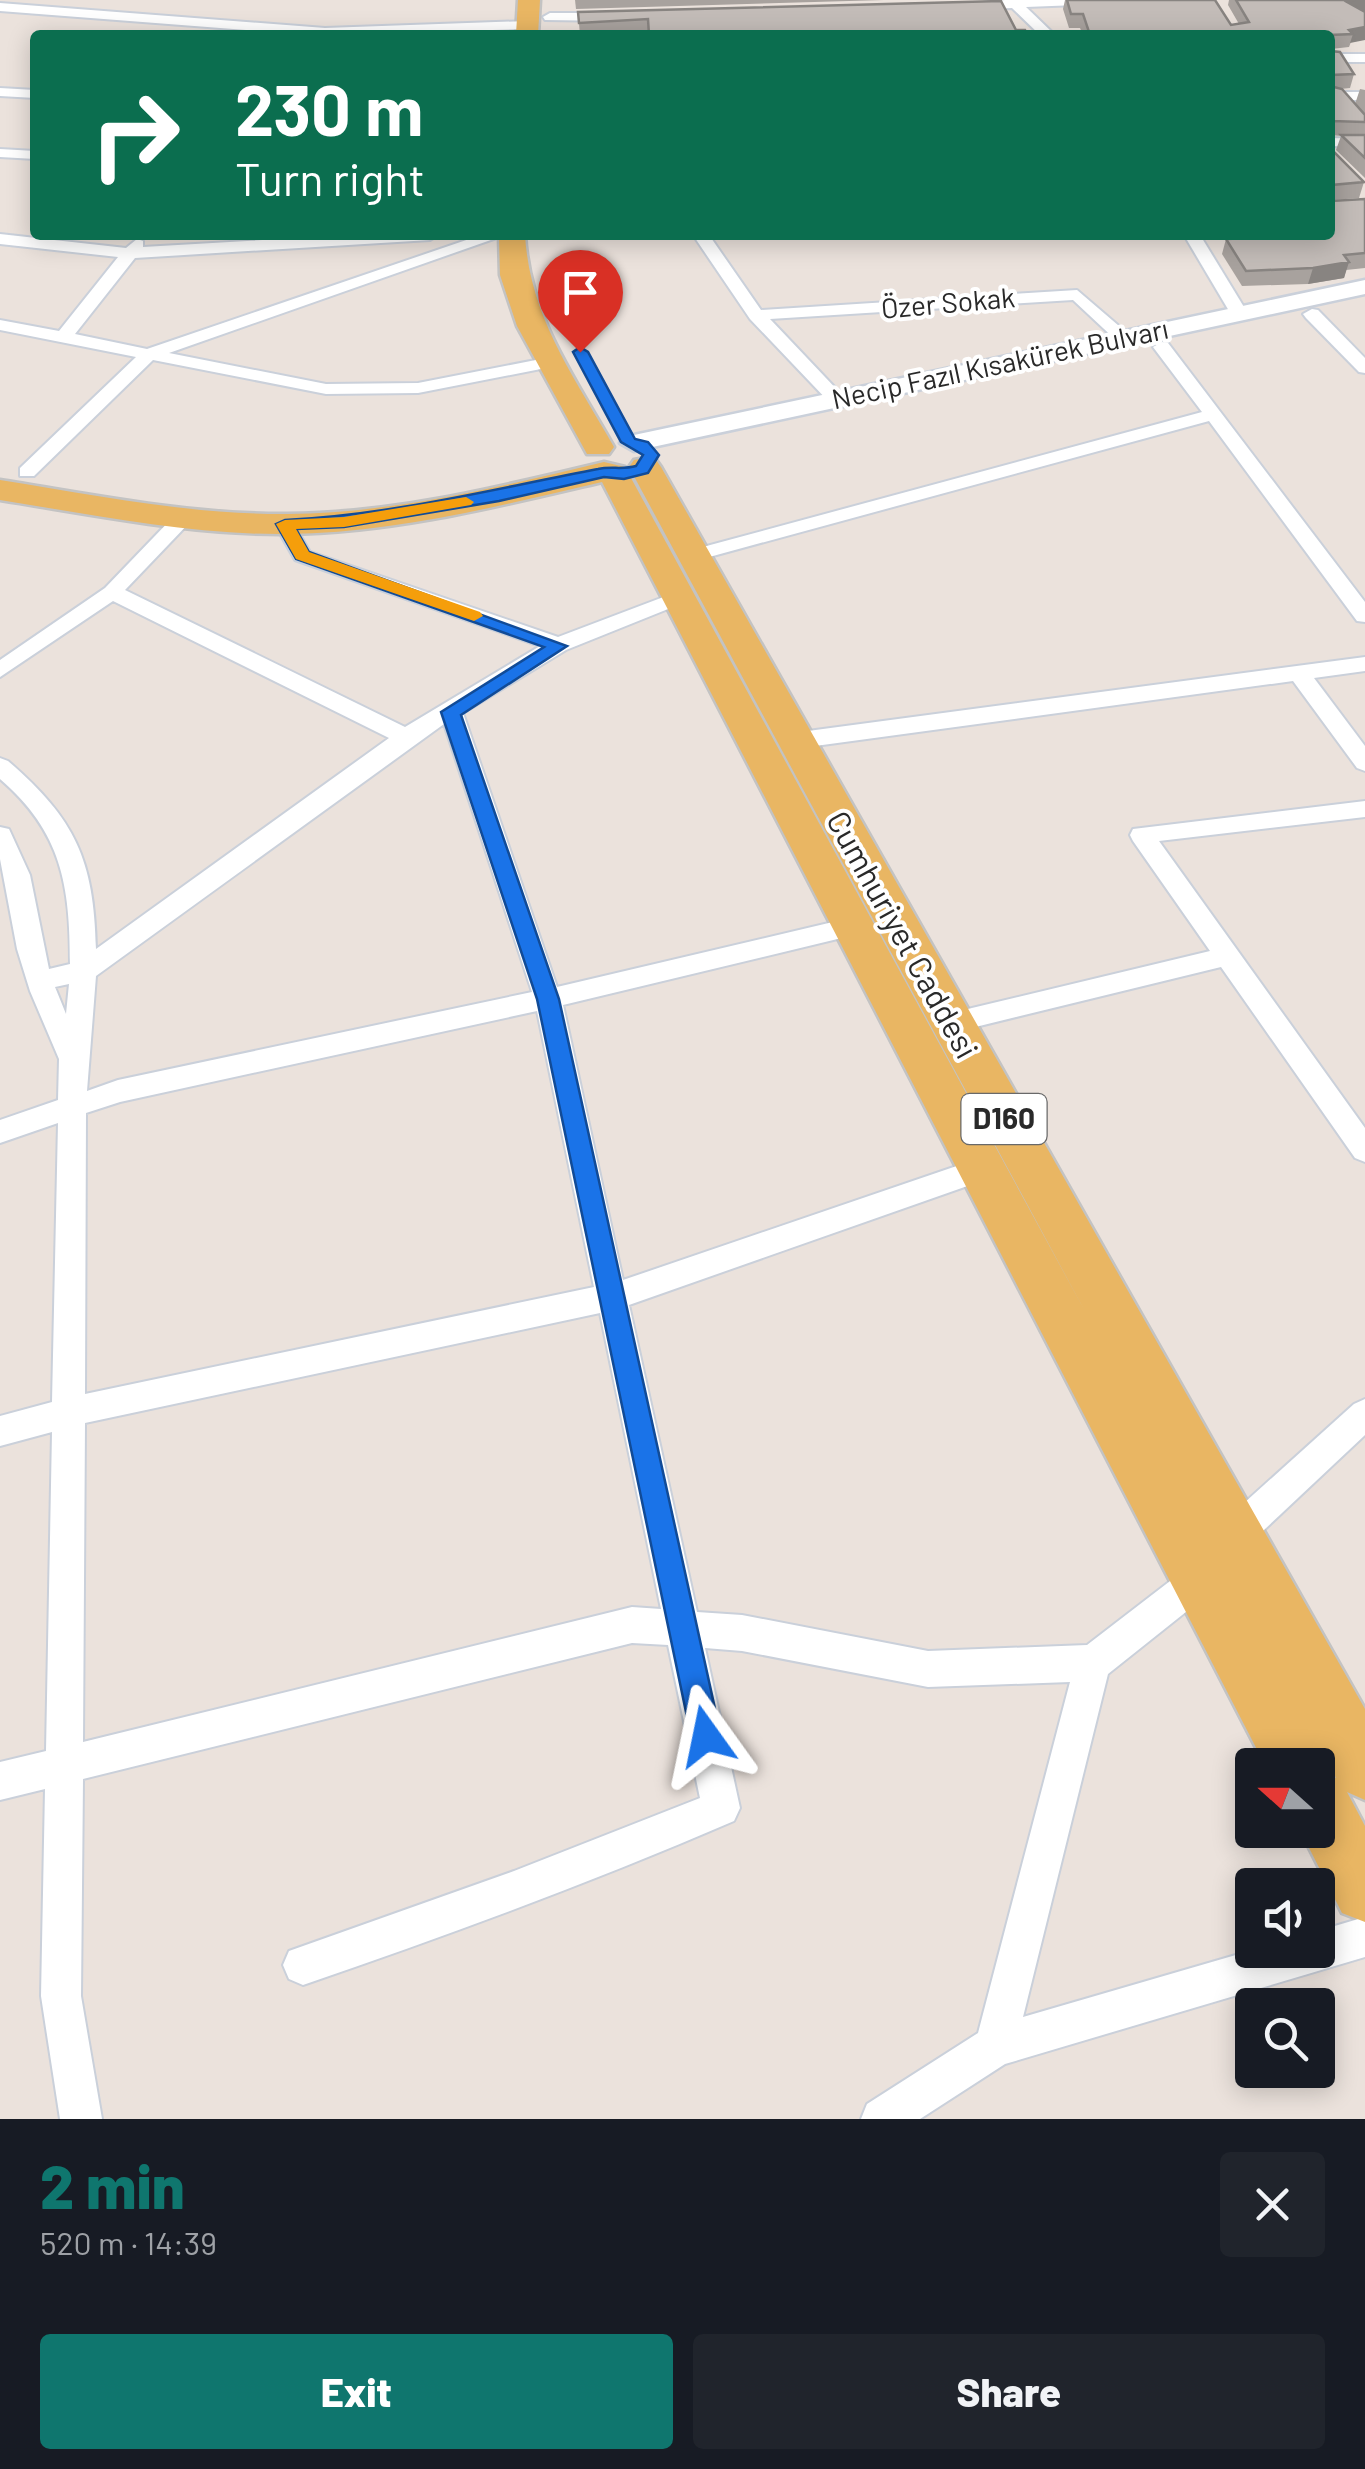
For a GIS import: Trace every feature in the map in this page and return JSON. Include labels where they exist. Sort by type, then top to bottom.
[{"type":"main road","points":[[527,30],[529,0]]},
{"type":"main road","name":"Cumhuriyet Caddesi","points":[[512,240],[514,275],[532,326],[551,362],[621,454],[688,576],[854,926],[1289,1748]]},
{"type":"main road","name":"Necip Fazıl Kısakürek Bulvarı","points":[[0,490],[184,517],[285,524],[383,516],[499,496],[621,454],[838,400],[1365,287]]},
{"type":"main road","name":"Necip Fazıl Kısakürek Bulvarı","points":[[14,470],[186,496],[267,502],[349,496],[621,454],[1365,303]]},
{"type":"main road","name":"Cumhuriyet Caddesi","points":[[688,576],[793,741],[1365,1769]]},
{"type":"main road","points":[[1335,1833],[1365,1890]]},
{"type":"street","points":[[959,7],[1103,0]]},
{"type":"street","points":[[1014,2],[1043,30]]},
{"type":"street","points":[[0,7],[232,30]]},
{"type":"street","points":[[550,18],[628,16]]},
{"type":"street","points":[[1335,58],[1361,56]]},
{"type":"street","points":[[0,92],[30,94]]},
{"type":"street","points":[[1335,96],[1365,96]]},
{"type":"street","points":[[1335,142],[1365,143]]},
{"type":"street","points":[[0,153],[30,155]]},
{"type":"street","points":[[1335,158],[1342,166]]},
{"type":"street","points":[[0,238],[130,254],[351,240]]},
{"type":"street","points":[[64,338],[140,240]]},
{"type":"street","points":[[14,470],[149,354],[482,240]]},
{"type":"street","points":[[704,240],[756,315],[838,400]]},
{"type":"street","points":[[1195,240],[1238,312]]},
{"type":"street","name":"Özer Sokak","points":[[756,315],[1077,295],[1124,338]]},
{"type":"street","points":[[1312,314],[1365,368]]},
{"type":"street","points":[[0,325],[326,389],[418,388],[551,362]]},
{"type":"street","points":[[1162,346],[1365,616]]},
{"type":"street","points":[[40,982],[84,970],[406,737],[558,646],[688,576],[1214,414]]},
{"type":"street","points":[[0,670],[112,592],[184,517]]},
{"type":"street","points":[[285,524],[302,556],[558,646]]},
{"type":"street","points":[[112,592],[406,737]]},
{"type":"street","points":[[793,741],[1365,664]]},
{"type":"street","points":[[1299,673],[1365,763]]},
{"type":"street","points":[[302,1965],[452,1914],[721,1808],[548,999],[451,712]]},
{"type":"street","points":[[0,766],[45,808],[68,853],[84,937],[84,994],[73,1058],[61,1996],[81,2119]]},
{"type":"street","points":[[1365,809],[1142,836],[1365,1150]]},
{"type":"street","points":[[0,835],[20,892],[40,982],[73,1058]]},
{"type":"street","points":[[0,1132],[118,1091],[548,999],[854,926]]},
{"type":"street","points":[[951,1023],[1227,956]]},
{"type":"street","points":[[0,1431],[68,1412],[612,1297],[983,1169]]},
{"type":"street","points":[[1236,1534],[1365,1414]]},
{"type":"street","points":[[0,1780],[632,1624],[742,1633],[928,1669],[1093,1663],[1199,1580]]},
{"type":"street","points":[[994,2046],[1093,1663]]},
{"type":"street","points":[[882,2119],[994,2046],[1365,1937]]},
{"type":"building","points":[[1067,0],[1215,0],[1231,25],[1249,22],[1236,0],[1355,0],[1347,2],[1365,12],[1365,27],[1349,30],[1353,34],[1335,35],[1335,30],[1088,30],[1083,14],[1071,14]]},
{"type":"building","points":[[1001,1],[1016,30],[649,30],[648,19],[579,23],[578,12]]},
{"type":"building","points":[[1335,51],[1340,52],[1354,74],[1335,75]]},
{"type":"building","points":[[1335,87],[1342,89],[1365,115],[1365,122],[1335,121]]},
{"type":"building","points":[[1341,135],[1365,135],[1365,158]]},
{"type":"building","points":[[1335,153],[1364,182],[1335,185]]},
{"type":"building","points":[[1365,199],[1365,253],[1344,255],[1349,262],[1313,268],[1246,271],[1227,240],[1335,240],[1335,201]]},
{"type":"slow traffic","points":[[466,502],[344,522],[285,524],[302,556],[474,616]]},
{"type":"route","points":[[580,352],[629,442],[642,446],[651,455],[642,470],[624,474],[604,472],[499,496],[344,522],[285,524],[302,556],[558,646],[451,712],[548,999],[706,1736]]}]
